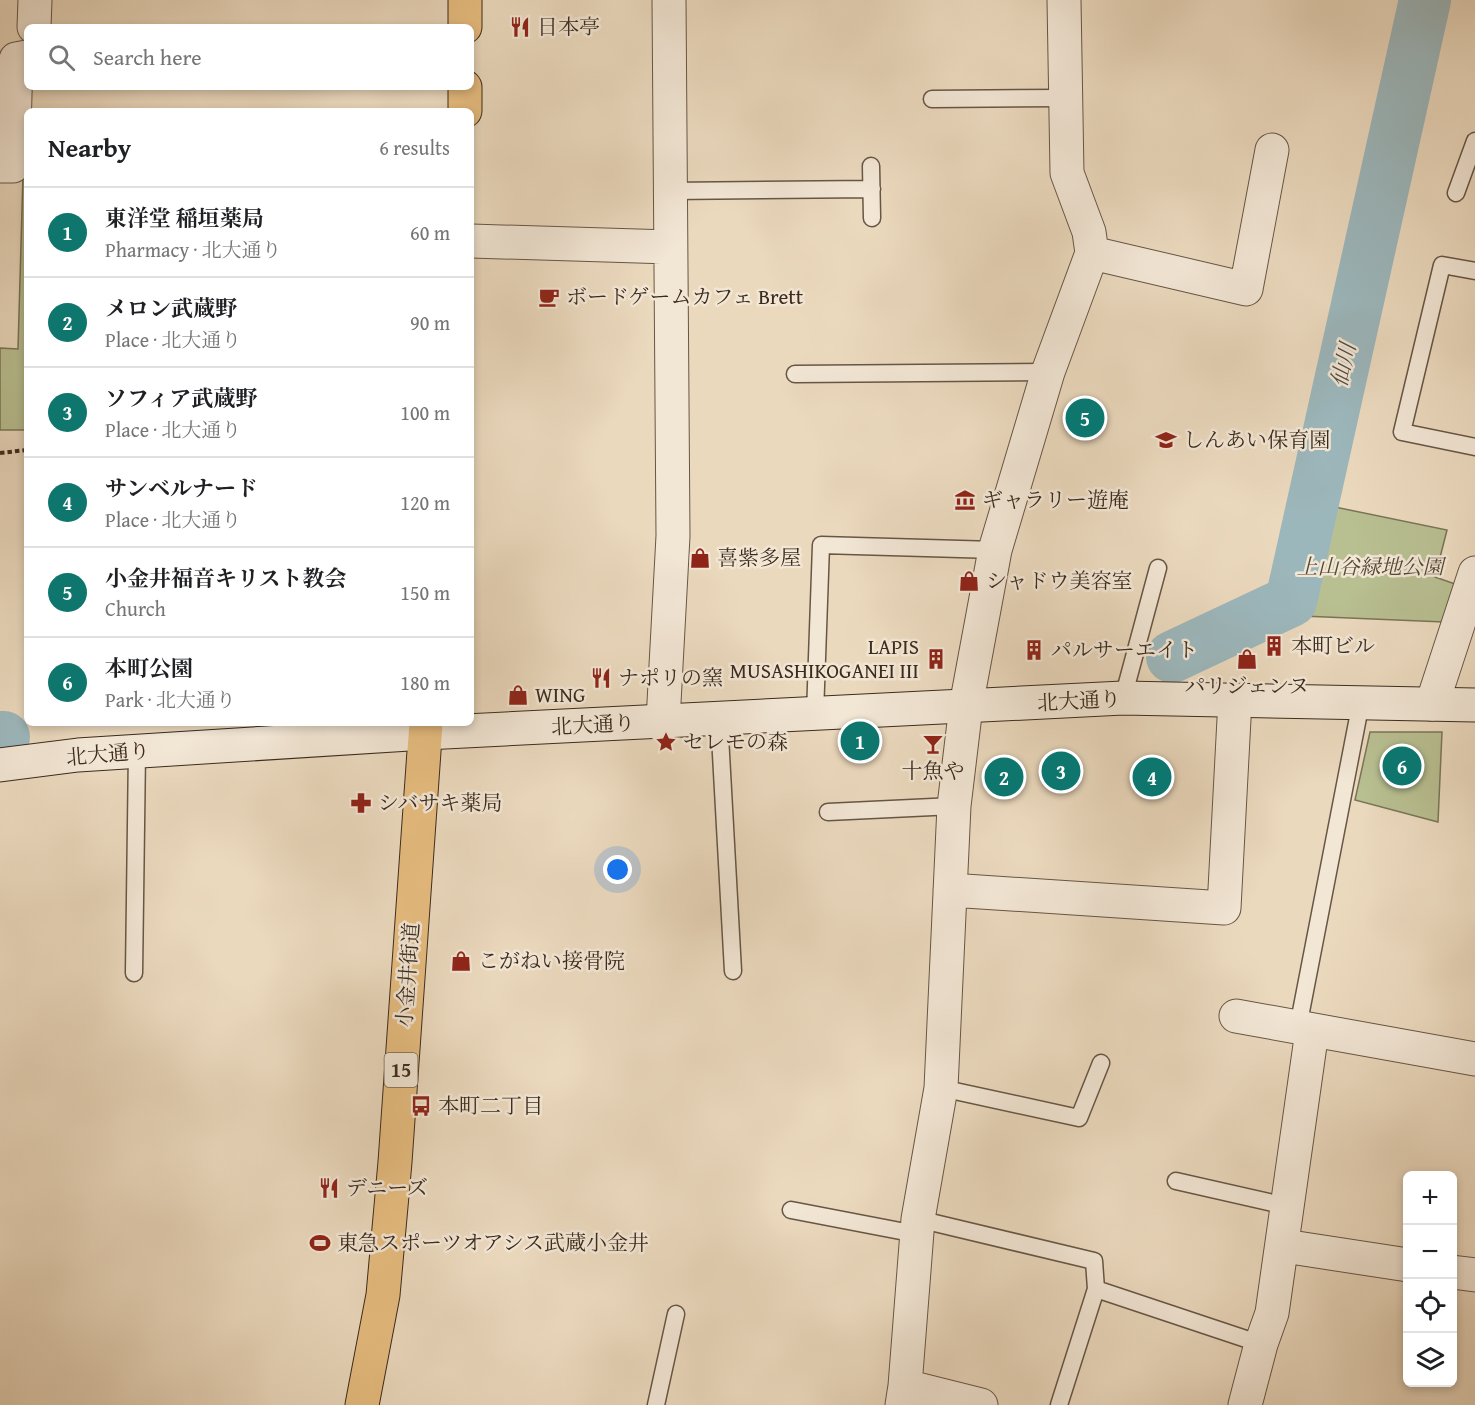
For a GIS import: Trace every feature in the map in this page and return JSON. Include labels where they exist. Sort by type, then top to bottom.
[{"type":"main road","points":[[465,0],[465,24]]},
{"type":"main road","points":[[465,90],[465,108]]},
{"type":"main road","name":"小金井街道","points":[[362,1405],[382,1295],[395,1162],[426,728]]},
{"type":"street","points":[[34,0],[34,24]]},
{"type":"street","points":[[663,721],[673,536],[669,0]]},
{"type":"street","points":[[981,1405],[903,1395],[917,1226],[941,1088],[954,806],[966,706],[995,550],[1048,372],[1092,253],[1089,232],[1067,173],[1064,0]]},
{"type":"street","points":[[0,166],[13,166],[16,59],[24,58]]},
{"type":"street","points":[[1092,253],[1246,289],[1272,150]]},
{"type":"street","points":[[474,241],[670,247]]},
{"type":"street","points":[[1432,704],[1475,573]]},
{"type":"street","name":"北大通り","points":[[0,765],[137,751],[426,728],[663,721],[1124,698],[1475,705]]},
{"type":"street","points":[[950,890],[1224,908],[1235,700]]},
{"type":"street","points":[[1236,1016],[1475,1059]]},
{"type":"street","points":[[1245,1405],[1261,1344],[1272,1313],[1284,1246],[1286,1206],[1305,1029]]},
{"type":"street","points":[[1284,1246],[1403,1264]]},
{"type":"street","points":[[1457,1273],[1475,1275]]},
{"type":"lane","points":[[932,99],[1065,98]]},
{"type":"lane","points":[[1456,193],[1475,141]]},
{"type":"lane","points":[[871,166],[872,218]]},
{"type":"lane","points":[[670,191],[872,189]]},
{"type":"lane","points":[[1475,271],[1443,265],[1402,432],[1475,447]]},
{"type":"lane","points":[[795,374],[1048,372]]},
{"type":"lane","points":[[815,714],[821,545],[995,550]]},
{"type":"lane","points":[[1124,698],[1158,568]]},
{"type":"lane","points":[[1305,1029],[1361,702]]},
{"type":"lane","points":[[719,718],[733,971]]},
{"type":"lane","points":[[134,973],[137,751]]},
{"type":"lane","points":[[828,812],[954,806]]},
{"type":"lane","points":[[941,1088],[1079,1118],[1101,1063]]},
{"type":"lane","points":[[1176,1181],[1286,1206]]},
{"type":"lane","points":[[791,1210],[917,1226],[1094,1261],[1096,1289],[1059,1405]]},
{"type":"lane","points":[[1096,1289],[1261,1344]]},
{"type":"lane","points":[[656,1405],[676,1314]]},
{"type":"path","points":[[0,453],[24,450]]},
{"type":"green space","points":[[24,141],[24,430],[0,430],[0,348],[18,349]]},
{"type":"green space","name":"上山谷緑地公園","points":[[1330,506],[1447,530],[1435,577],[1455,584],[1444,622],[1302,616]]},
{"type":"green space","points":[[1370,732],[1442,732],[1438,822],[1355,800]]},
{"type":"waterway","name":"仙川","points":[[1172,657],[1291,601],[1425,0]]},
{"type":"place","name":"日本亭","points":[[520,27]]},
{"type":"place","name":"ボードゲームカフェ Brett","points":[[549,297]]},
{"type":"place","name":"小金井福音キリスト教会","points":[[1085,418]]},
{"type":"place","name":"しんあい保育園","points":[[1166,440]]},
{"type":"place","name":"ギャラリー遊庵","points":[[965,500]]},
{"type":"place","name":"喜紫多屋","points":[[700,558]]},
{"type":"place","name":"シャドウ美容室","points":[[969,581]]},
{"type":"place","name":"本町ビル","points":[[1274,646]]},
{"type":"place","name":"パルサーエイト","points":[[1034,650]]},
{"type":"place","name":"LAPIS MUSASHIKOGANEI Ⅲ","points":[[936,659]]},
{"type":"place","name":"パリジェンヌ","points":[[1247,659]]},
{"type":"place","name":"ナポリの窯","points":[[601,678]]},
{"type":"place","name":"WING","points":[[518,695]]},
{"type":"place","name":"東洋堂 稲垣薬局","points":[[860,741]]},
{"type":"place","name":"セレモの森","points":[[666,742]]},
{"type":"place","name":"十魚や","points":[[933,744]]},
{"type":"place","name":"本町公園","points":[[1402,766]]},
{"type":"place","name":"ソフィア武蔵野","points":[[1061,771]]},
{"type":"place","name":"メロン武蔵野","points":[[1004,777]]},
{"type":"place","name":"サンベルナード","points":[[1152,777]]},
{"type":"place","name":"シバサキ薬局","points":[[361,803]]},
{"type":"place","name":"こがねい接骨院","points":[[461,961]]},
{"type":"place","name":"本町二丁目","points":[[421,1106]]},
{"type":"place","name":"デニーズ","points":[[329,1188]]},
{"type":"place","name":"東急スポーツオアシス武蔵小金井","points":[[320,1243]]}]
